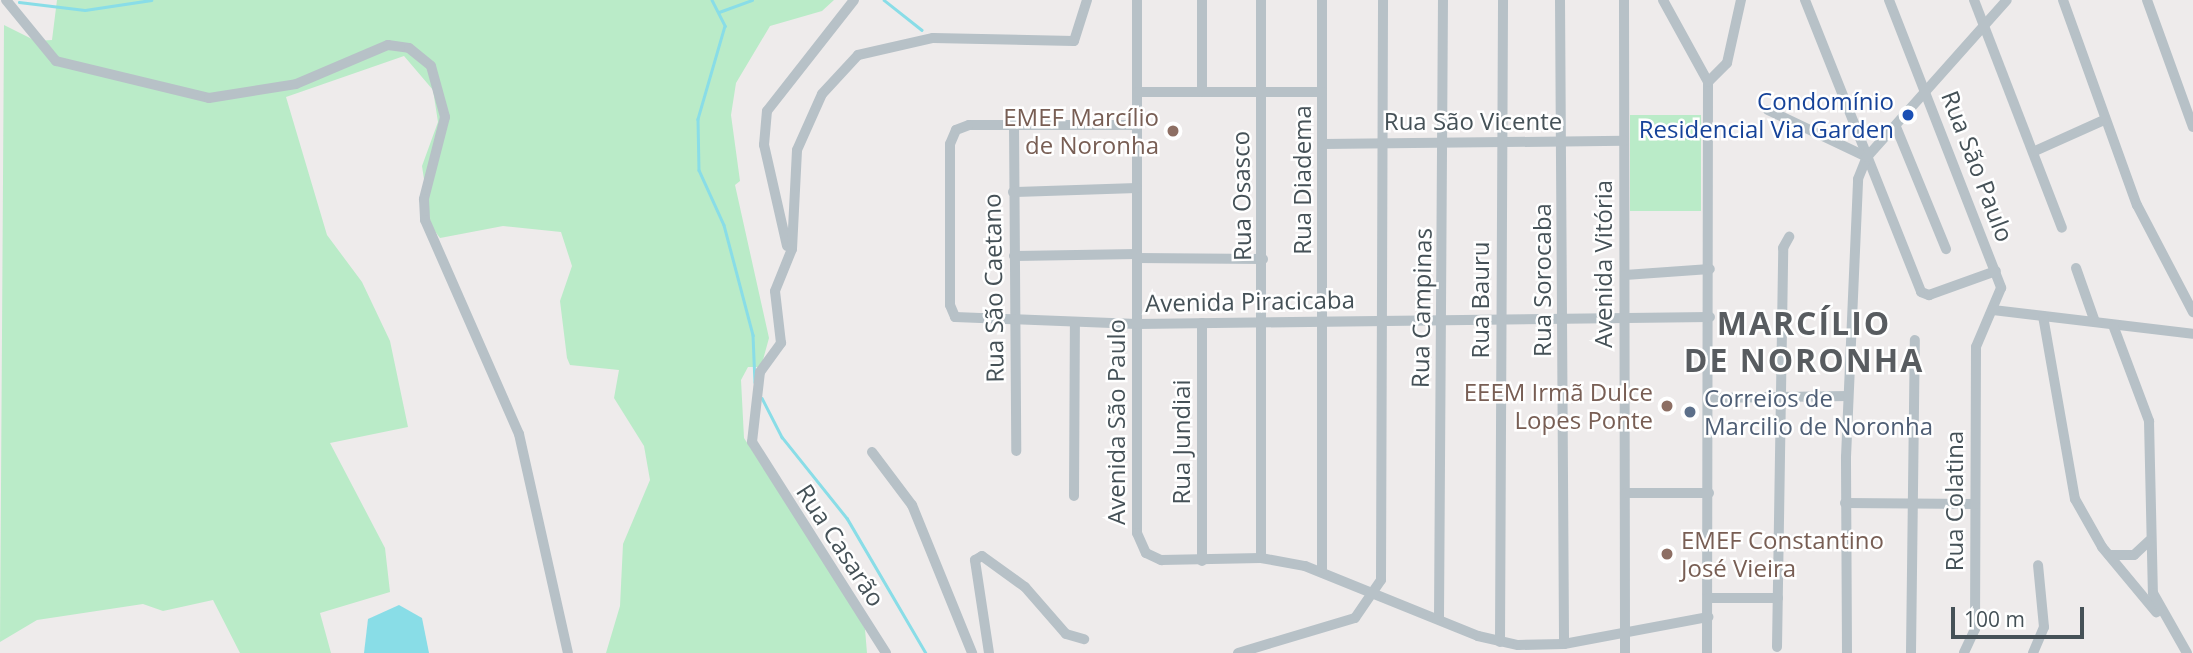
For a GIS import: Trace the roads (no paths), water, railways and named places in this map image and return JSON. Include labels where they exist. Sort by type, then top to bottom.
[{"type":"street","points":[[6,0],[56,61],[209,98],[296,84],[377,47],[409,48],[431,66],[445,108],[425,220],[519,434],[568,653]]},
{"type":"street","points":[[786,261],[787,237],[764,145],[767,111],[854,0]]},
{"type":"street","points":[[786,261],[797,150],[807,119],[858,55],[933,38],[1074,41],[1087,0]]},
{"type":"street","points":[[1202,0],[1202,92]]},
{"type":"street","name":"Rua Osasco","points":[[1261,0],[1261,558]]},
{"type":"street","name":"Rua Diadema","points":[[1322,0],[1322,570]]},
{"type":"street","points":[[1238,653],[1355,618],[1377,591],[1383,320],[1383,0]]},
{"type":"street","name":"Rua Campinas","points":[[1439,617],[1445,142],[1443,0]]},
{"type":"street","name":"Rua Bauru","points":[[1500,642],[1503,0]]},
{"type":"street","name":"Rua Sorocaba","points":[[1560,0],[1564,644]]},
{"type":"street","name":"Avenida Vitória","points":[[1624,0],[1625,653]]},
{"type":"street","points":[[1708,82],[1727,63],[1741,0]]},
{"type":"street","points":[[1805,0],[1925,295],[1996,271]]},
{"type":"street","name":"Rua São Paulo","points":[[1889,0],[2001,288],[1976,347]]},
{"type":"street","points":[[1974,0],[2035,151],[2062,228]]},
{"type":"street","points":[[1847,653],[1845,503],[1855,195],[1868,156],[1927,93],[2007,0]]},
{"type":"street","points":[[2063,0],[2104,120],[2137,205],[2193,312]]},
{"type":"street","points":[[2147,0],[2193,127]]},
{"type":"street","name":"Avenida São Paulo","points":[[1135,1],[1138,92],[1138,541],[1161,560],[1261,558],[1322,570],[1500,642],[1564,644],[1708,617]]},
{"type":"street","points":[[1666,2],[1708,82],[1710,317],[1707,653]]},
{"type":"street","points":[[1138,92],[1322,92]]},
{"type":"street","points":[[1768,110],[1868,156]]},
{"type":"street","points":[[2035,151],[2104,120]]},
{"type":"street","name":"Rua São Caetano","points":[[1014,124],[1016,451]]},
{"type":"street","name":"Avenida Piracicaba","points":[[1137,125],[962,126],[952,136],[950,305],[965,321],[1137,324],[1710,317]]},
{"type":"street","points":[[1896,127],[1946,249]]},
{"type":"street","name":"Rua São Vicente","points":[[1323,144],[1624,141]]},
{"type":"street","points":[[1013,191],[1137,188]]},
{"type":"street","points":[[1777,647],[1783,248],[1789,237]]},
{"type":"street","points":[[1014,256],[1263,259]]},
{"type":"street","name":"Rua Casarão","points":[[786,261],[775,301],[781,343],[760,372],[752,432],[761,460],[886,653]]},
{"type":"street","points":[[2076,268],[2095,322]]},
{"type":"street","points":[[1625,275],[1710,269]]},
{"type":"street","points":[[1993,310],[2193,334]]},
{"type":"street","points":[[2043,316],[2071,486],[2109,555],[2187,653]]},
{"type":"street","points":[[1074,496],[1075,323]]},
{"type":"street","name":"Rua Jundiai","points":[[1202,323],[1202,561]]},
{"type":"street","points":[[2113,325],[2149,421],[2150,581],[2165,623]]},
{"type":"street","points":[[1911,653],[1915,340]]},
{"type":"street","name":"Rua Colatina","points":[[1964,653],[1975,629],[1976,347]]},
{"type":"street","points":[[1709,398],[1848,396]]},
{"type":"street","points":[[872,452],[912,505],[972,653]]},
{"type":"street","points":[[1626,493],[1709,493]]},
{"type":"street","points":[[1845,503],[1975,503]]},
{"type":"street","points":[[2109,555],[2134,555],[2149,541]]},
{"type":"street","points":[[989,653],[975,560],[982,556],[1025,587],[1066,635],[1084,639]]},
{"type":"street","points":[[2033,653],[2044,627],[2038,565]]},
{"type":"street","points":[[1708,598],[1778,598]]},
{"type":"water","points":[[399,605],[422,618],[429,653],[364,653],[368,619]]},
{"type":"waterway","points":[[19,2],[85,10],[151,0]]},
{"type":"waterway","points":[[712,0],[725,26],[698,119],[699,170],[724,225],[753,335],[755,382]]},
{"type":"waterway","points":[[719,12],[752,0]]},
{"type":"waterway","points":[[884,0],[922,30]]},
{"type":"waterway","points":[[762,398],[782,437],[847,518],[926,653]]},
{"type":"place","name":"Condomínio Residencial Via Garden","points":[[1908,115]]},
{"type":"place","name":"EMEF Marcílio de Noronha","points":[[1173,131]]},
{"type":"place","name":"EEEM Irmã Dulce Lopes Ponte","points":[[1667,406]]},
{"type":"place","name":"Correios de Marcilio de Noronha","points":[[1690,412]]},
{"type":"place","name":"EMEF Constantino José Vieira","points":[[1667,554]]},
{"type":"district","name":"MARCÍLIO DE NORONHA","points":[[1804,342]]}]
